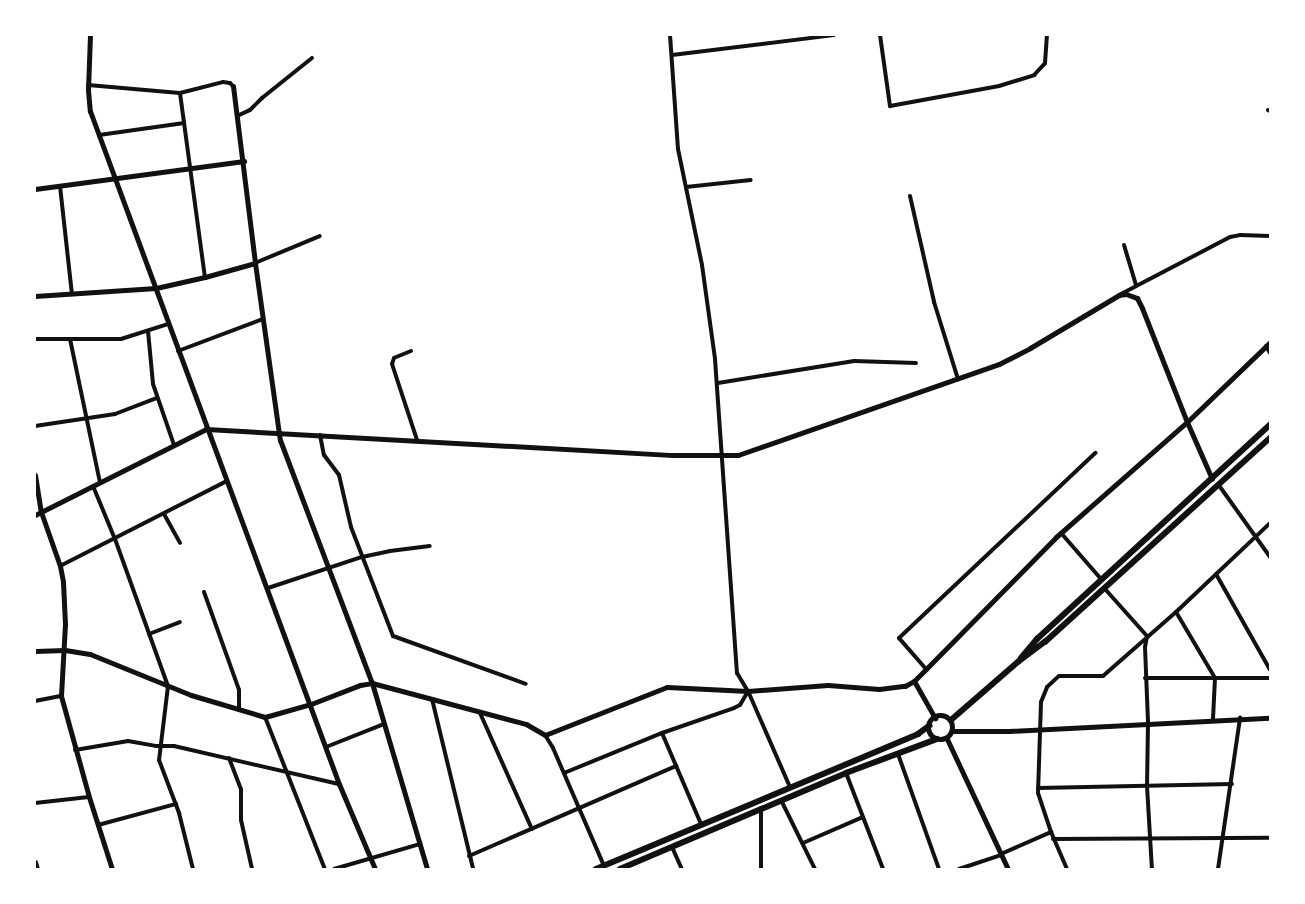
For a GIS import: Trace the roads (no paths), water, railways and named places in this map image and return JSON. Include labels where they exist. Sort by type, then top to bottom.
[{"type":"main road","points":[[1018,662],[1037,639],[1270,425]]},
{"type":"main road","points":[[951,720],[1018,662],[1045,642],[1270,438]]},
{"type":"main road","points":[[596,869],[918,734],[929,726],[935,718],[942,716],[951,720]]},
{"type":"main road","points":[[620,869],[846,773],[897,753],[936,740],[947,739],[954,731],[951,720]]},
{"type":"main road","points":[[929,726],[930,734],[936,740]]},
{"type":"street","points":[[90,35],[88,84],[90,111],[206,429],[268,588],[339,784],[375,869]]},
{"type":"street","points":[[670,35],[676,132],[702,265],[718,383],[737,673],[748,691],[790,787]]},
{"type":"street","points":[[672,55],[834,35]]},
{"type":"street","points":[[880,35],[890,106],[999,86],[1034,75],[1045,63],[1047,35]]},
{"type":"street","points":[[237,116],[250,110],[312,58]]},
{"type":"street","points":[[88,84],[180,93],[222,82],[230,83],[233,86],[244,162],[254,263],[278,432],[372,683],[428,869]]},
{"type":"street","points":[[180,93],[205,278]]},
{"type":"street","points":[[99,135],[184,123]]},
{"type":"street","points":[[35,189],[244,162]]},
{"type":"street","points":[[686,187],[751,180]]},
{"type":"street","points":[[60,186],[72,294]]},
{"type":"street","points":[[910,196],[934,302],[958,379]]},
{"type":"street","points":[[35,515],[206,429],[723,457],[745,454],[999,364],[1030,348],[1136,285],[1230,237],[1240,235],[1270,236]]},
{"type":"street","points":[[35,296],[156,288],[205,278],[254,263],[320,236]]},
{"type":"street","points":[[1124,245],[1136,285]]},
{"type":"street","points":[[1119,295],[1130,295],[1139,302],[1186,422],[1212,479]]},
{"type":"street","points":[[178,350],[262,319]]},
{"type":"street","points":[[35,339],[121,339],[168,324]]},
{"type":"street","points":[[148,331],[150,362],[158,398],[174,445]]},
{"type":"street","points":[[70,339],[100,483]]},
{"type":"street","points":[[545,735],[661,688],[748,691],[828,686],[889,688],[905,686],[914,681],[1061,533],[1186,422],[1268,344]]},
{"type":"street","points":[[1268,344],[1270,353]]},
{"type":"street","points":[[411,351],[394,358],[392,364],[417,440]]},
{"type":"street","points":[[718,383],[854,361],[916,363]]},
{"type":"street","points":[[35,426],[87,419],[125,411],[158,398]]},
{"type":"street","points":[[320,435],[324,455],[339,475],[348,517],[393,636],[526,684]]},
{"type":"street","points":[[926,669],[899,638],[1095,453]]},
{"type":"street","points":[[35,475],[40,512],[60,566],[64,603],[65,650],[61,696],[89,798],[112,869]]},
{"type":"street","points":[[60,566],[227,481]]},
{"type":"street","points":[[1218,484],[1257,536],[1270,557]]},
{"type":"street","points":[[93,486],[115,539],[168,686],[159,760],[176,804],[193,869]]},
{"type":"street","points":[[164,514],[180,543]]},
{"type":"street","points":[[1067,869],[1053,839],[1038,788],[1041,702],[1047,687],[1059,676],[1103,676],[1176,612],[1270,523]]},
{"type":"street","points":[[1061,533],[1101,580]]},
{"type":"street","points":[[268,588],[362,557],[430,546]]},
{"type":"street","points":[[1216,574],[1270,670]]},
{"type":"street","points":[[1105,588],[1147,636]]},
{"type":"street","points":[[204,592],[239,690],[239,709]]},
{"type":"street","points":[[1176,612],[1215,678],[1213,719]]},
{"type":"street","points":[[149,634],[180,622]]},
{"type":"street","points":[[1147,636],[1145,647],[1148,722],[1147,786],[1152,869]]},
{"type":"street","points":[[35,651],[65,650],[90,654],[191,696],[265,717],[311,704],[360,685],[372,683],[526,724],[545,735],[564,773],[604,866]]},
{"type":"street","points":[[1146,678],[1270,678]]},
{"type":"street","points":[[914,681],[935,718]]},
{"type":"street","points":[[564,773],[662,733],[734,708],[740,705],[748,691]]},
{"type":"street","points":[[35,701],[61,696]]},
{"type":"street","points":[[432,699],[473,869]]},
{"type":"street","points":[[480,713],[532,829]]},
{"type":"street","points":[[265,717],[325,869]]},
{"type":"street","points":[[1218,869],[1232,784],[1240,718]]},
{"type":"street","points":[[954,731],[1040,729],[1148,722],[1270,718]]},
{"type":"street","points":[[326,746],[384,724]]},
{"type":"street","points":[[662,733],[701,824]]},
{"type":"street","points":[[947,739],[1008,869]]},
{"type":"street","points":[[75,750],[128,741],[160,747],[180,747],[339,784]]},
{"type":"street","points":[[897,753],[939,869]]},
{"type":"street","points":[[229,758],[241,790],[241,820],[252,869]]},
{"type":"street","points":[[469,856],[676,766]]},
{"type":"street","points":[[846,773],[883,869]]},
{"type":"street","points":[[1038,788],[1232,784]]},
{"type":"street","points":[[35,803],[89,798]]},
{"type":"street","points":[[781,800],[815,869]]},
{"type":"street","points":[[98,826],[176,804]]},
{"type":"street","points":[[761,808],[761,869]]},
{"type":"street","points":[[802,844],[863,818]]},
{"type":"street","points":[[959,869],[1001,854],[1051,832]]},
{"type":"street","points":[[1053,839],[1270,838]]},
{"type":"street","points":[[334,869],[420,844]]},
{"type":"street","points":[[672,847],[682,869]]},
{"type":"street","points":[[35,862],[37,869]]}]
